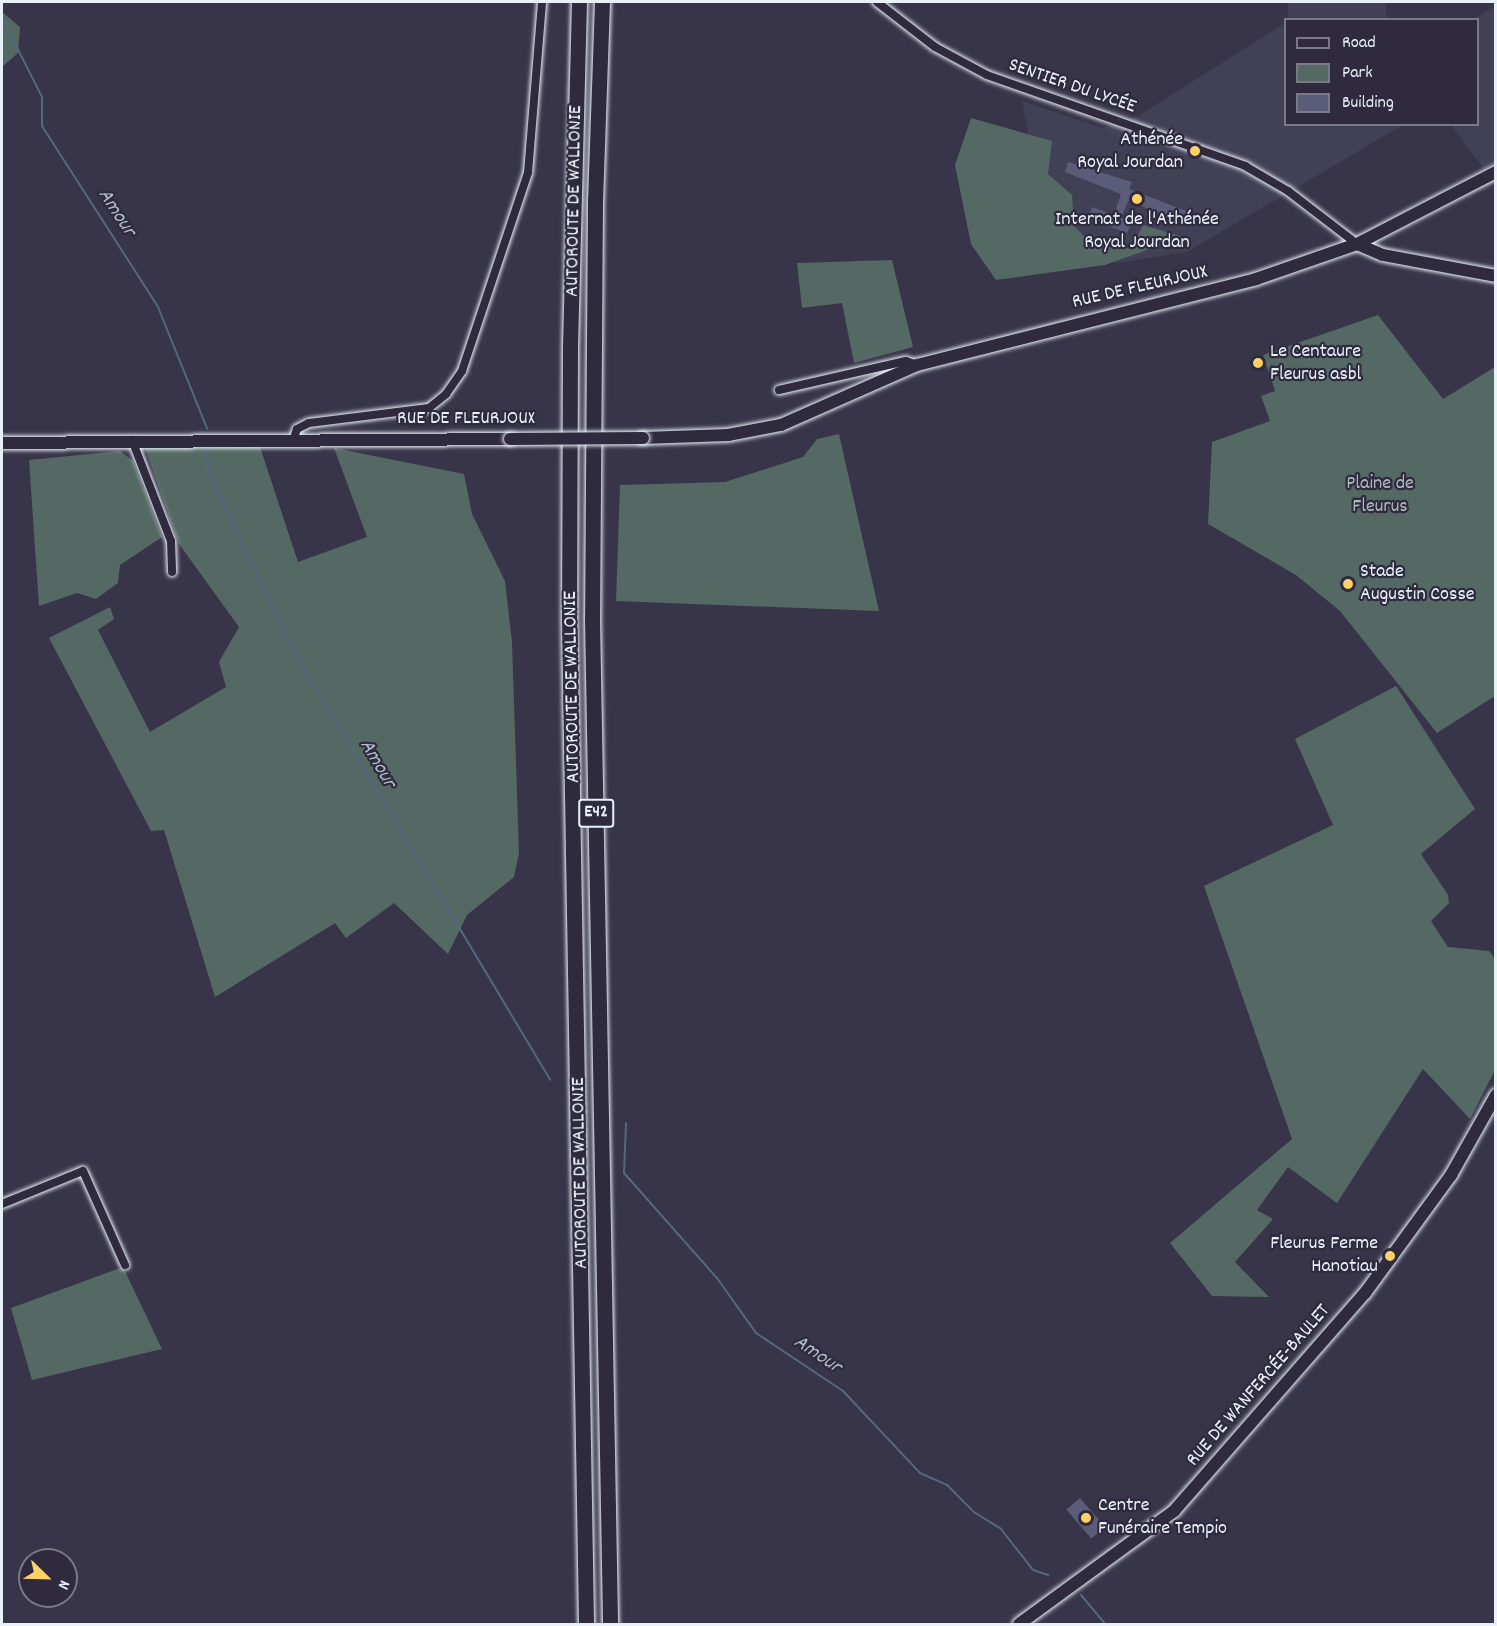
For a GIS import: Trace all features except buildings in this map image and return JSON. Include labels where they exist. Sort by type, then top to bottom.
[{"type":"highway","name":"AUTOROUTE DE WALLONIE","points":[[579,2],[570,324],[569,617],[586,1624]]},
{"type":"highway","name":"AUTOROUTE DE WALLONIE","points":[[602,2],[595,201],[592,618],[610,1624]]},
{"type":"street","points":[[294,438],[297,429],[309,423],[429,408],[446,394],[462,371],[528,173],[542,2]]},
{"type":"street","name":"SENTIER DU LYCÉE","points":[[877,2],[935,47],[987,75],[1245,166],[1288,191],[1357,244]]},
{"type":"street","name":"RUE DE FLEURJOUX","points":[[2,443],[294,438],[643,438],[728,435],[781,425],[917,365],[1163,306],[1357,244],[1496,172]]},
{"type":"street","points":[[1357,244],[1383,255],[1496,276]]},
{"type":"street","name":"RUE DE FLEURJOUX","points":[[779,390],[906,361],[917,365]]},
{"type":"street","points":[[132,440],[171,542],[172,572]]},
{"type":"street","name":"RUE DE WANFERCÉE-BAULET","points":[[1019,1624],[1174,1511],[1365,1293],[1450,1175],[1496,1095]]},
{"type":"street","points":[[2,1204],[83,1171],[124,1265]]},
{"type":"shaded area","points":[[1288,2],[1386,2],[1386,18],[1288,18]]},
{"type":"shaded area","points":[[1495,6],[1495,162],[1484,169],[1452,126],[1479,126],[1479,18],[1476,18]]},
{"type":"shaded area","name":"Athénée Royal Jourdan","points":[[1284,24],[1284,126],[1401,126],[1187,252],[1117,263],[1062,236],[1035,174],[1022,101],[1102,128],[1138,116]]},
{"type":"green space","points":[[2,12],[20,27],[18,53],[2,67]]},
{"type":"green space","points":[[971,118],[1052,141],[1048,174],[1072,195],[1074,226],[1087,239],[1131,249],[1143,225],[1183,237],[1105,265],[996,280],[971,244],[955,165]]},
{"type":"green space","points":[[892,260],[913,347],[854,363],[842,303],[802,308],[797,263]]},
{"type":"green space","name":"Plaine de Fleurus","points":[[1378,315],[1443,399],[1495,367],[1495,696],[1437,733],[1340,611],[1296,575],[1208,524],[1212,442],[1270,421],[1261,396],[1275,391],[1263,355]]},
{"type":"green space","points":[[839,434],[879,611],[616,601],[620,485],[725,482],[803,457],[817,439]]},
{"type":"green space","points":[[260,447],[298,562],[367,537],[334,448],[464,474],[472,514],[505,581],[512,642],[519,853],[514,877],[467,915],[448,954],[394,903],[346,938],[335,923],[215,997],[164,830],[151,831],[49,638],[110,607],[114,619],[98,630],[150,732],[226,687],[219,662],[239,627],[179,544],[145,448]]},
{"type":"green space","points":[[120,451],[133,461],[162,537],[120,565],[118,583],[96,599],[77,593],[39,606],[29,460]]},
{"type":"green space","points":[[1396,686],[1475,809],[1421,854],[1448,895],[1449,903],[1431,921],[1448,947],[1489,951],[1495,959],[1495,1070],[1470,1119],[1423,1069],[1337,1203],[1288,1167],[1257,1210],[1273,1219],[1235,1262],[1269,1297],[1212,1296],[1170,1243],[1292,1139],[1204,886],[1333,825],[1295,739]]},
{"type":"green space","points":[[123,1267],[162,1349],[32,1380],[11,1308]]},
{"type":"waterway","name":"Amour","points":[[2,18],[42,97],[42,126],[158,307],[207,428]]},
{"type":"waterway","name":"Amour","points":[[206,449],[209,473],[296,655],[550,1080]]},
{"type":"waterway","name":"Amour","points":[[626,1123],[624,1173],[717,1278],[756,1333],[843,1391],[920,1473],[947,1485],[974,1512],[1001,1529],[1033,1570],[1048,1575]]},
{"type":"waterway","name":"Amour","points":[[1081,1595],[1105,1624]]},
{"type":"place","name":"Athénée Royal Jourdan","points":[[1195,151]]},
{"type":"place","name":"Internat de l'Athénée Royal Jourdan","points":[[1137,199]]},
{"type":"place","name":"Le Centaure Fleurus asbl","points":[[1258,363]]},
{"type":"place","name":"Stade Augustin Cosse","points":[[1348,584]]},
{"type":"place","name":"Fleurus Ferme Hanotiau","points":[[1390,1256]]},
{"type":"place","name":"Centre Funéraire Tempio","points":[[1086,1518]]}]
